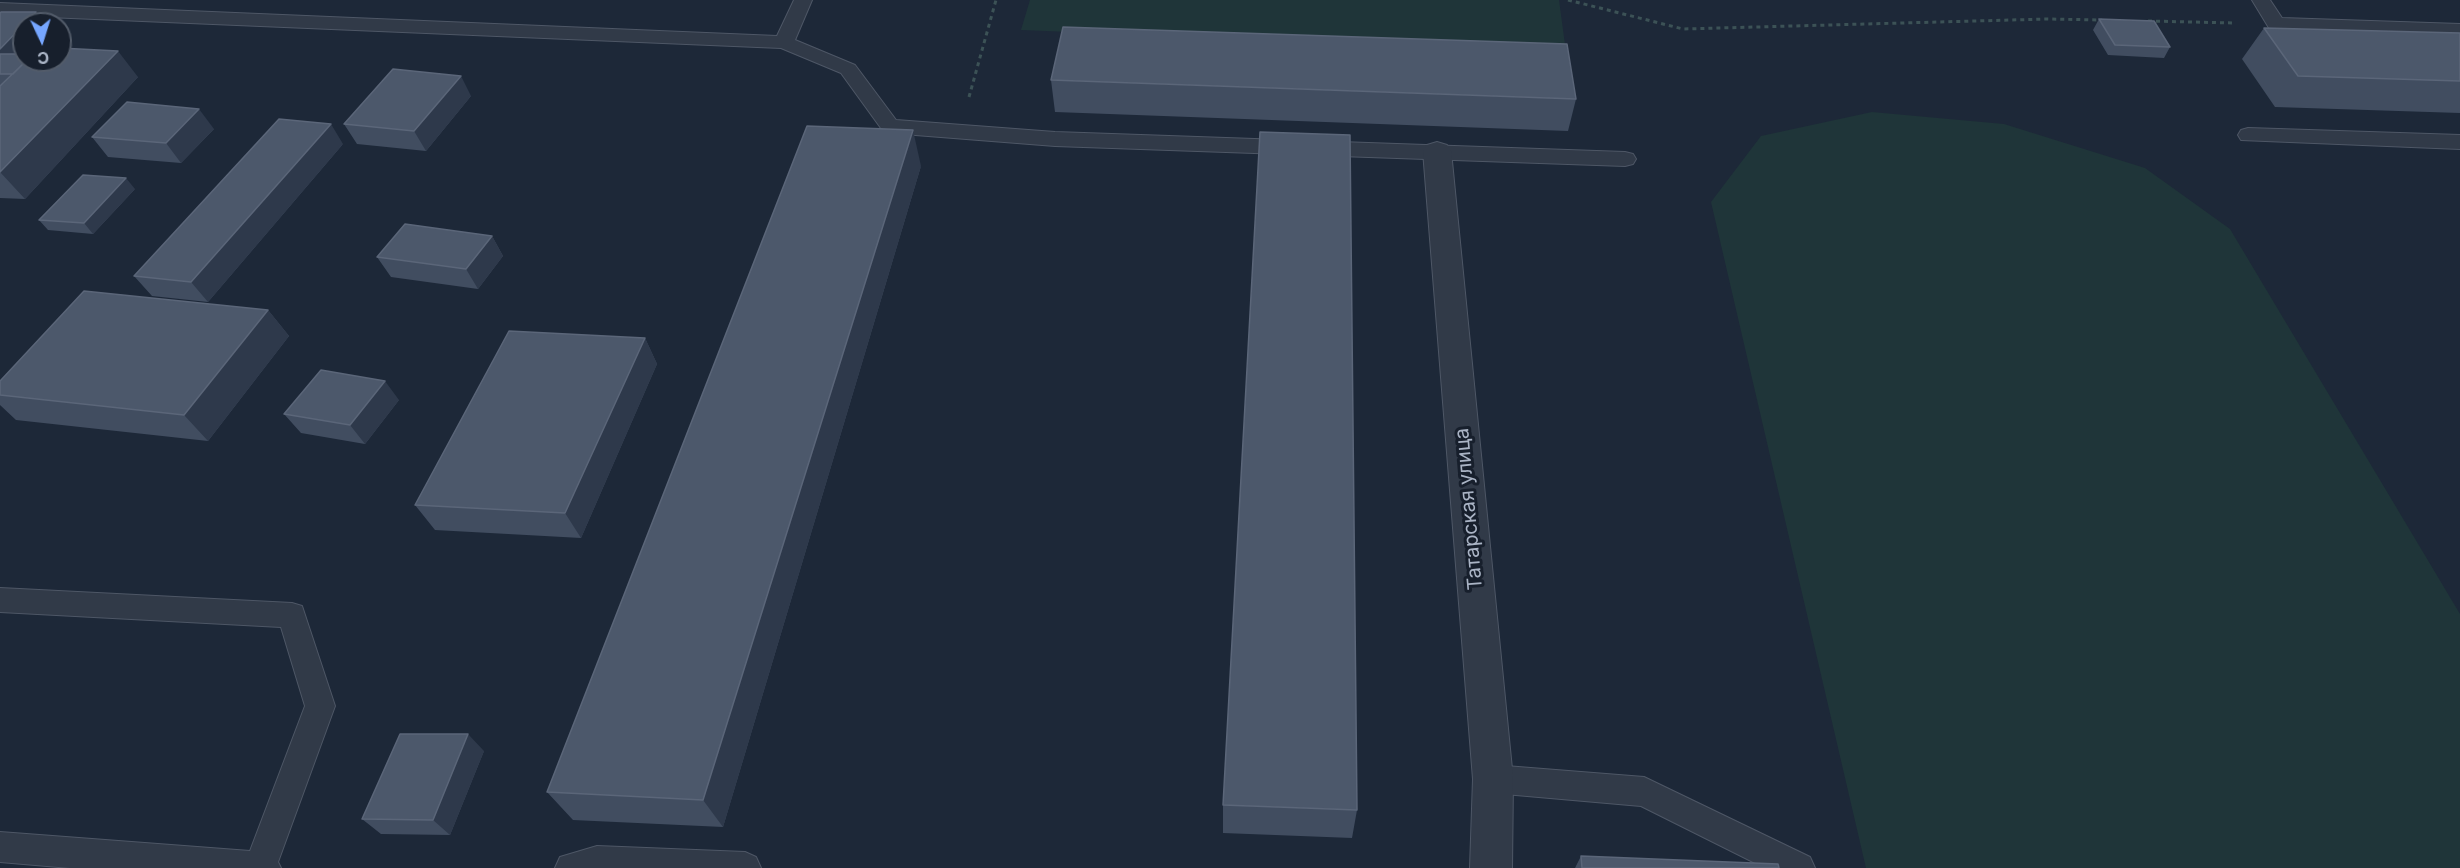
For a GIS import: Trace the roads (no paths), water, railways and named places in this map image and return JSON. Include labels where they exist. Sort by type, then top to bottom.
[{"type":"street","name":"Татарская улица","points":[[1437,151],[1493,779],[1491,868]]},
{"type":"lane","points":[[784,42],[803,0]]},
{"type":"lane","points":[[2260,0],[2276,24],[2460,30]]},
{"type":"lane","points":[[0,9],[124,7],[784,42],[848,69],[890,126],[1055,140],[1625,159]]},
{"type":"lane","points":[[2248,135],[2460,142]]},
{"type":"lane","points":[[0,600],[292,615],[320,706],[262,868],[0,847]]},
{"type":"lane","points":[[1493,779],[1644,792],[1799,868]]},
{"type":"lane","points":[[571,868],[597,862],[745,868]]}]
